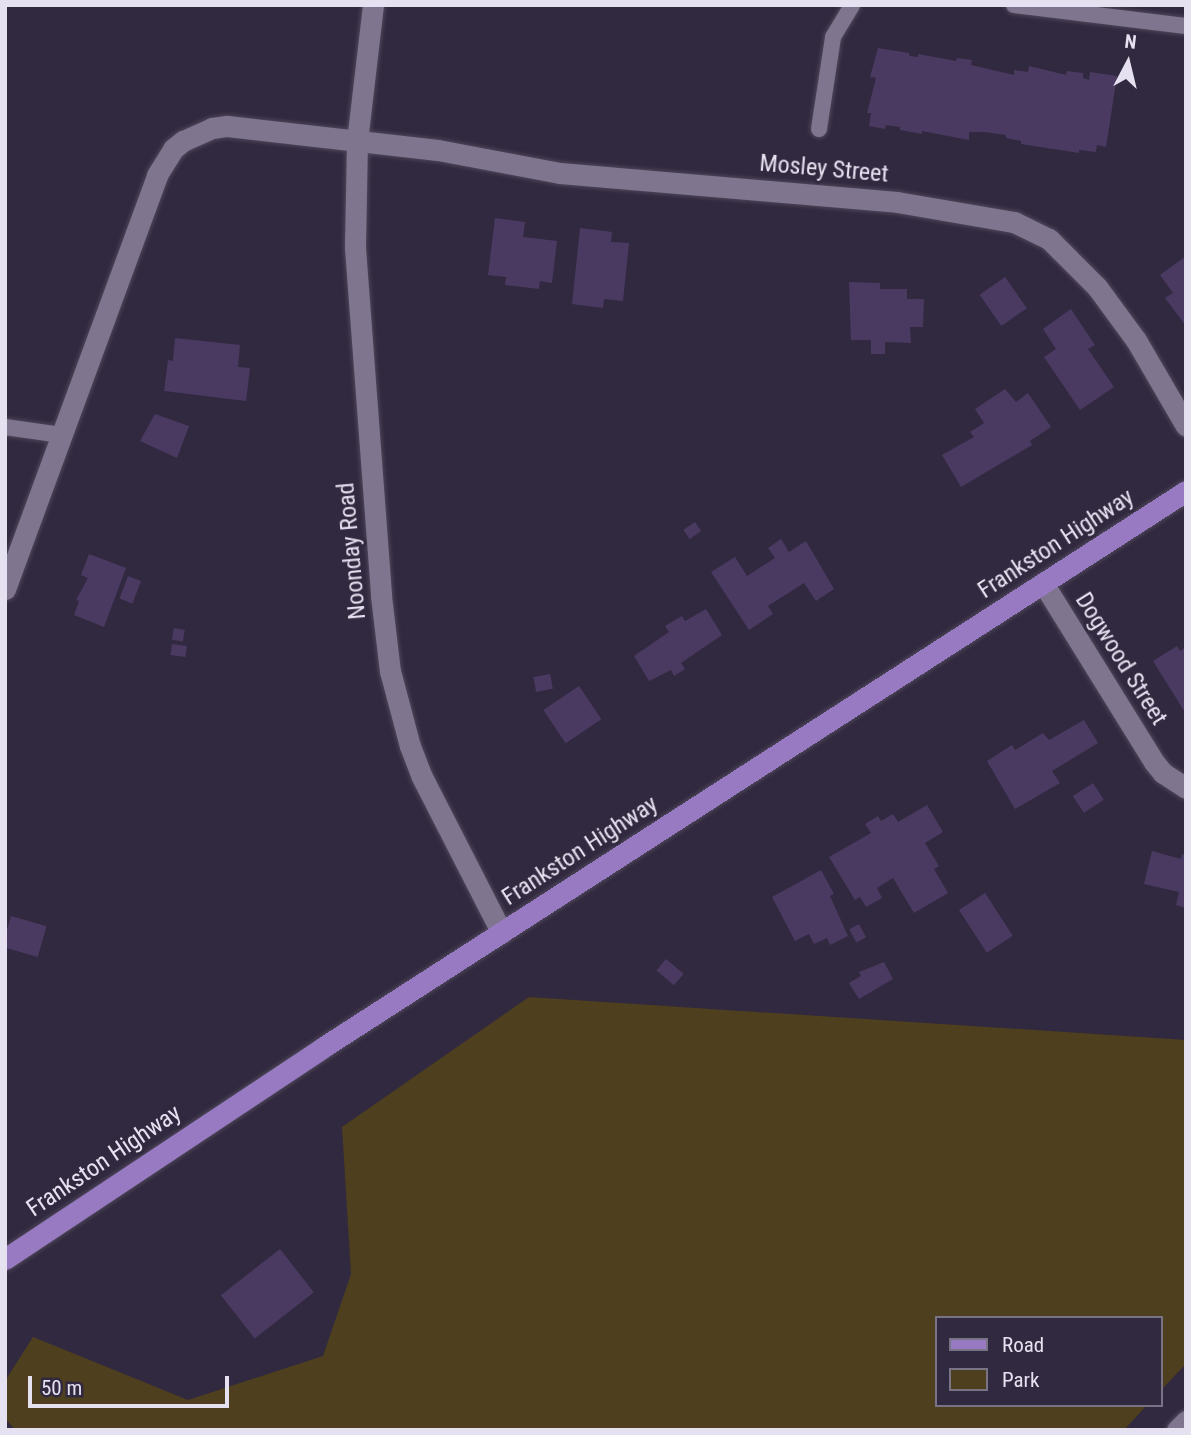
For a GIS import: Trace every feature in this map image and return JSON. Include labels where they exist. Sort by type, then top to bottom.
[{"type":"main road","name":"Frankston Highway","points":[[5,1259],[502,933],[1186,491]]},
{"type":"street","name":"Noonday Road","points":[[373,5],[357,141],[356,275],[381,596],[390,671],[410,746],[422,777],[502,933]]},
{"type":"street","points":[[5,589],[157,175],[173,149],[197,133],[227,126],[357,141]]},
{"type":"street","name":"Mosley Street","points":[[357,141],[468,155],[560,173],[897,202],[1014,222],[1049,239],[1097,287],[1136,340],[1186,426]]},
{"type":"street","name":"Dogwood Street","points":[[1043,583],[1154,762],[1163,773],[1186,788]]},
{"type":"street","points":[[1177,1430],[1186,1421]]},
{"type":"lane","points":[[819,129],[833,37],[852,5]]},
{"type":"lane","points":[[1014,5],[1186,26]]},
{"type":"lane","points":[[5,427],[61,435]]},
{"type":"green space","points":[[529,997],[1186,1040],[1186,1364],[1163,1388],[1163,1316],[936,1316],[936,1407],[1145,1407],[1124,1430],[15,1430],[5,1418],[5,1381],[33,1337],[188,1400],[323,1356],[351,1274],[342,1127]]},
{"type":"building","points":[[878,48],[909,53],[909,56],[918,57],[918,54],[956,61],[957,58],[972,60],[971,65],[1014,75],[1014,70],[1028,72],[1029,66],[1066,75],[1067,71],[1083,73],[1083,78],[1089,80],[1090,72],[1117,76],[1106,147],[1097,145],[1096,152],[1079,150],[1079,153],[1021,144],[1021,141],[1006,138],[1006,135],[985,132],[969,132],[969,140],[922,131],[922,134],[886,125],[885,129],[869,126],[871,113],[867,113],[876,78],[870,77]]},
{"type":"building","points":[[495,218],[525,222],[523,237],[557,241],[552,283],[540,281],[539,289],[505,285],[506,277],[488,275]]},
{"type":"building","points":[[580,228],[612,232],[611,242],[629,243],[623,301],[604,299],[603,308],[572,304]]},
{"type":"building","points":[[1186,256],[1186,326],[1165,298],[1173,293],[1160,275]]},
{"type":"building","points":[[1005,277],[1027,308],[1001,326],[980,295]]},
{"type":"building","points":[[849,282],[880,283],[880,289],[907,289],[907,299],[924,299],[923,327],[910,327],[911,343],[885,342],[885,354],[871,354],[871,340],[851,340]]},
{"type":"building","points":[[1071,309],[1095,345],[1088,349],[1114,387],[1080,410],[1044,357],[1056,349],[1043,329]]},
{"type":"building","points":[[175,338],[240,345],[238,367],[250,368],[246,401],[164,391],[168,360],[173,361]]},
{"type":"building","points":[[1005,389],[1016,402],[1028,393],[1051,427],[1030,441],[1032,445],[961,487],[942,455],[974,437],[970,432],[984,423],[975,409]]},
{"type":"building","points":[[155,414],[189,426],[177,458],[140,441]]},
{"type":"building","points":[[695,522],[701,531],[690,539],[683,530]]},
{"type":"building","points":[[781,539],[789,552],[806,541],[834,589],[816,601],[804,583],[768,606],[773,614],[749,630],[711,572],[735,557],[747,576],[775,558],[768,548]]},
{"type":"building","points":[[89,554],[126,568],[104,627],[74,615],[79,601],[76,600],[88,578],[81,575]]},
{"type":"building","points":[[128,576],[141,581],[132,603],[119,598]]},
{"type":"building","points":[[706,609],[722,635],[681,663],[685,669],[674,676],[671,670],[649,681],[634,656],[669,632],[665,626],[682,616],[685,621]]},
{"type":"building","points":[[174,628],[185,630],[183,642],[172,640]]},
{"type":"building","points":[[172,644],[187,646],[185,657],[170,655]]},
{"type":"building","points":[[1177,646],[1180,651],[1186,647],[1186,714],[1153,661]]},
{"type":"building","points":[[550,674],[553,689],[536,692],[533,677]]},
{"type":"building","points":[[579,686],[601,719],[566,743],[543,710]]},
{"type":"building","points":[[1084,720],[1098,743],[1052,771],[1060,783],[1015,809],[987,761],[1012,745],[1015,750],[1043,733],[1049,740]]},
{"type":"building","points":[[1093,783],[1104,800],[1084,813],[1073,796]]},
{"type":"building","points":[[927,805],[943,832],[925,843],[939,866],[934,869],[948,893],[914,913],[893,878],[877,888],[882,898],[866,907],[860,897],[855,900],[829,857],[871,833],[865,824],[878,816],[881,821],[893,814],[898,822]]},
{"type":"building","points":[[1152,851],[1181,859],[1182,854],[1186,855],[1186,908],[1176,905],[1179,892],[1144,884]]},
{"type":"building","points":[[821,870],[834,894],[830,896],[848,936],[830,945],[827,938],[814,944],[809,934],[795,941],[772,897]]},
{"type":"building","points":[[985,893],[1013,936],[987,953],[959,910]]},
{"type":"building","points":[[11,916],[47,926],[38,957],[5,948]]},
{"type":"building","points":[[859,924],[866,937],[856,942],[849,929]]},
{"type":"building","points":[[666,959],[684,974],[674,985],[656,970]]},
{"type":"building","points":[[884,962],[893,979],[859,999],[849,983],[861,976],[859,972]]},
{"type":"building","points":[[280,1249],[314,1292],[255,1339],[221,1295]]}]
